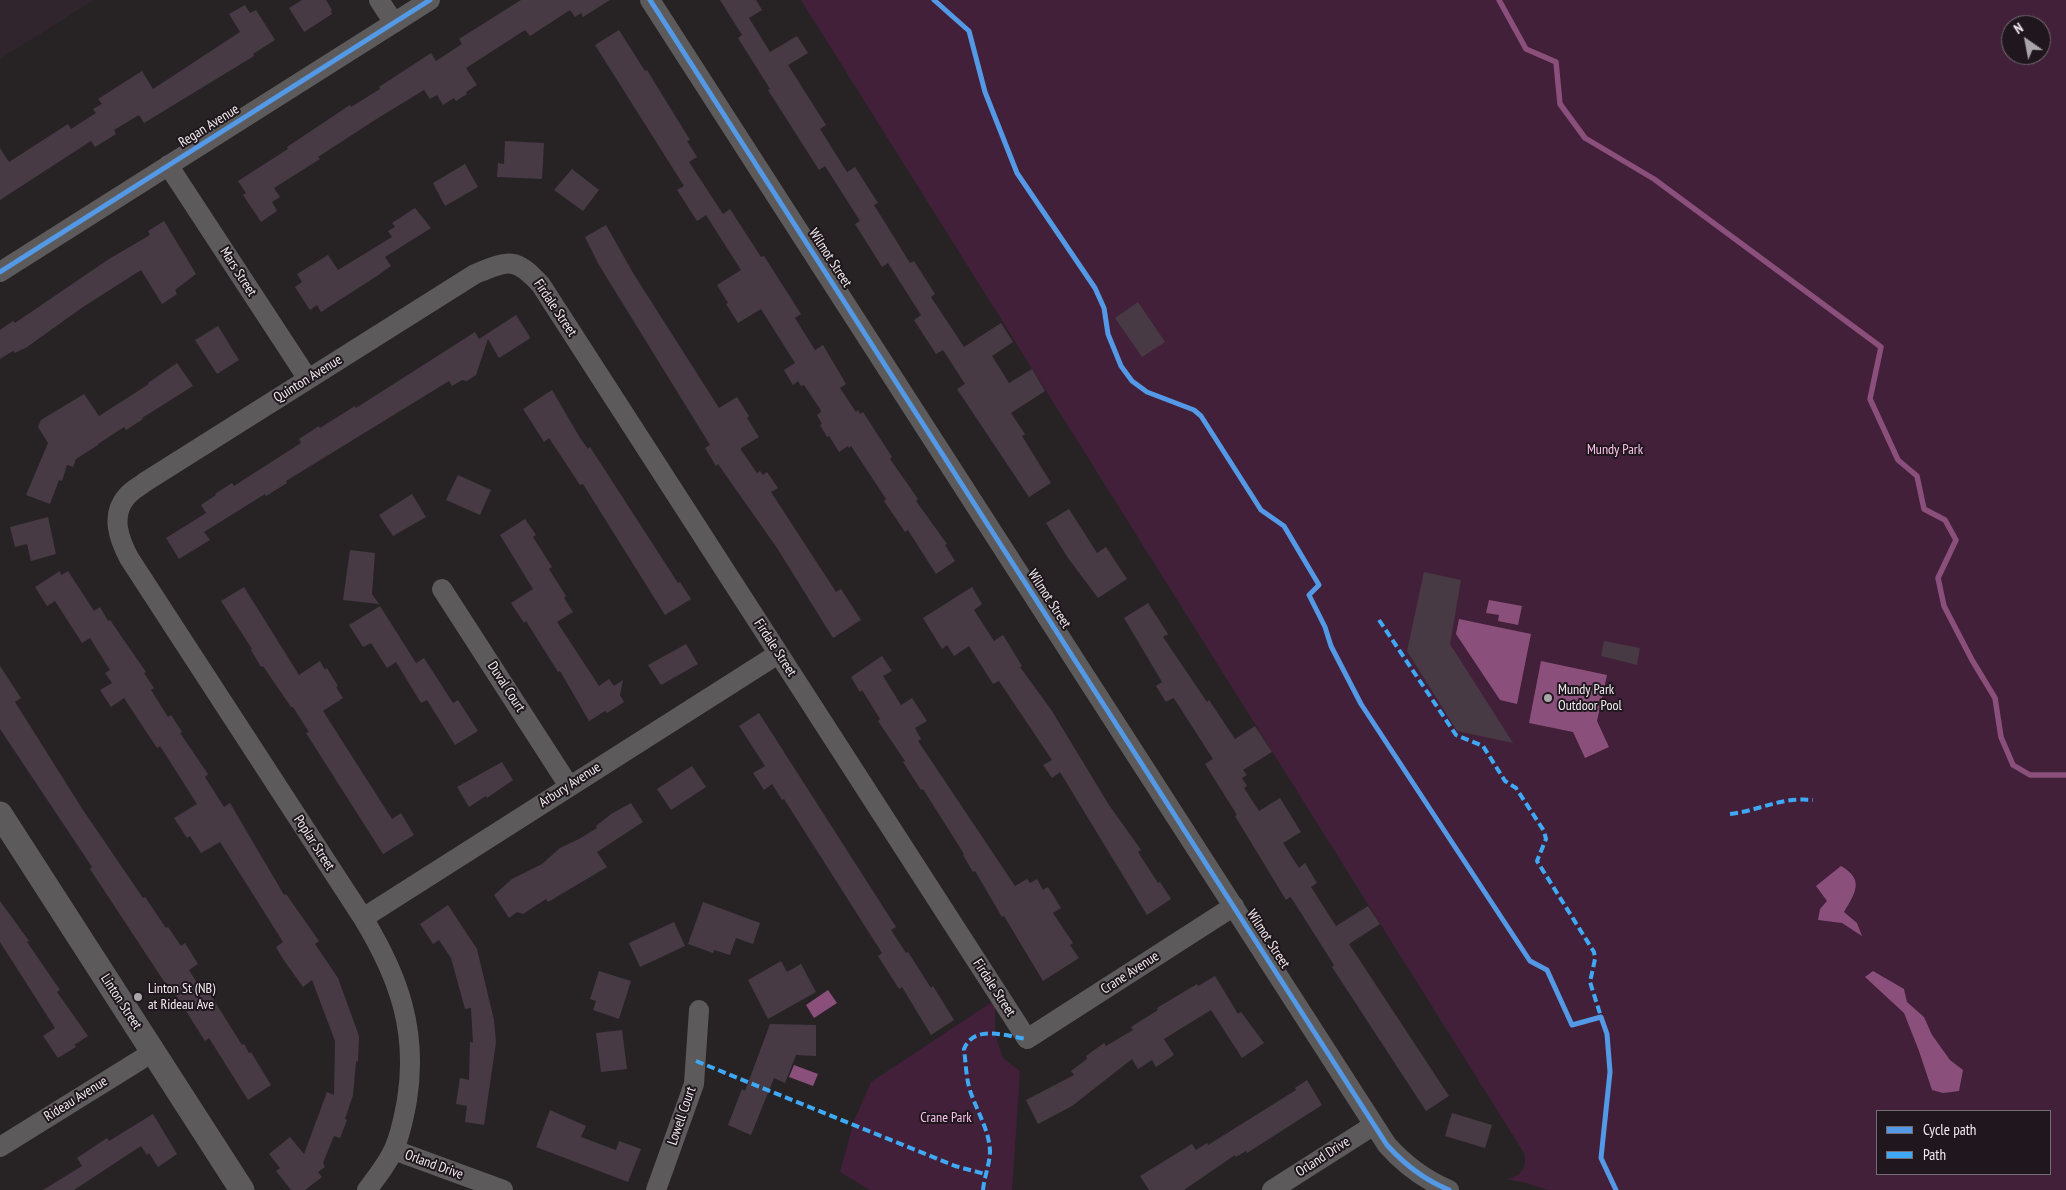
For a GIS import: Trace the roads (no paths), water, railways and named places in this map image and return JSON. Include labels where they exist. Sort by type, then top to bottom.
[{"type":"street","points":[[379,0],[394,23]]},
{"type":"street","name":"Regan Avenue","points":[[0,272],[430,0]]},
{"type":"street","name":"Wilmot Street","points":[[650,0],[1387,1145],[1396,1155],[1427,1179],[1449,1190]]},
{"type":"street","name":"Mars Street","points":[[168,165],[308,379]]},
{"type":"street","name":"Quinton Avenue","points":[[118,518],[120,506],[127,496],[146,482],[475,274],[497,265],[516,263]]},
{"type":"street","name":"Firdale Street","points":[[516,263],[528,270],[542,285],[1027,1039]]},
{"type":"street","name":"Poplar Street","points":[[118,518],[117,530],[129,558],[362,918],[389,966],[400,992],[409,1037],[411,1058],[410,1082],[401,1129],[394,1150],[366,1190]]},
{"type":"street","name":"Duval Court","points":[[442,589],[569,786]]},
{"type":"street","name":"Arbury Avenue","points":[[362,918],[778,654]]},
{"type":"street","name":"Linton Street","points":[[0,814],[242,1190]]},
{"type":"street","name":"Crane Avenue","points":[[1027,1039],[1234,906]]},
{"type":"street","name":"Lowell Court","points":[[656,1190],[694,1084],[699,1010]]},
{"type":"street","name":"Rideau Avenue","points":[[0,1147],[153,1052]]},
{"type":"street","name":"Orland Drive","points":[[1272,1190],[1374,1124]]},
{"type":"street","name":"Orland Drive","points":[[394,1150],[503,1190]]},
{"type":"waterway","points":[[1499,0],[1526,49],[1556,62],[1560,104],[1585,138],[1654,179],[1881,347],[1870,399],[1898,460],[1917,476],[1924,509],[1945,520],[1956,540],[1938,578],[1944,606],[1972,660],[1995,698],[2001,737],[2013,765],[2030,775],[2066,775]]},
{"type":"place","name":"Mundy Park Outdoor Pool","points":[[1548,698]]},
{"type":"place","name":"Linton St (NB) at Rideau Ave","points":[[138,997]]},
{"type":"park label","name":"Mundy Park","points":[[1615,450]]},
{"type":"park label","name":"Crane Park","points":[[946,1118]]}]
